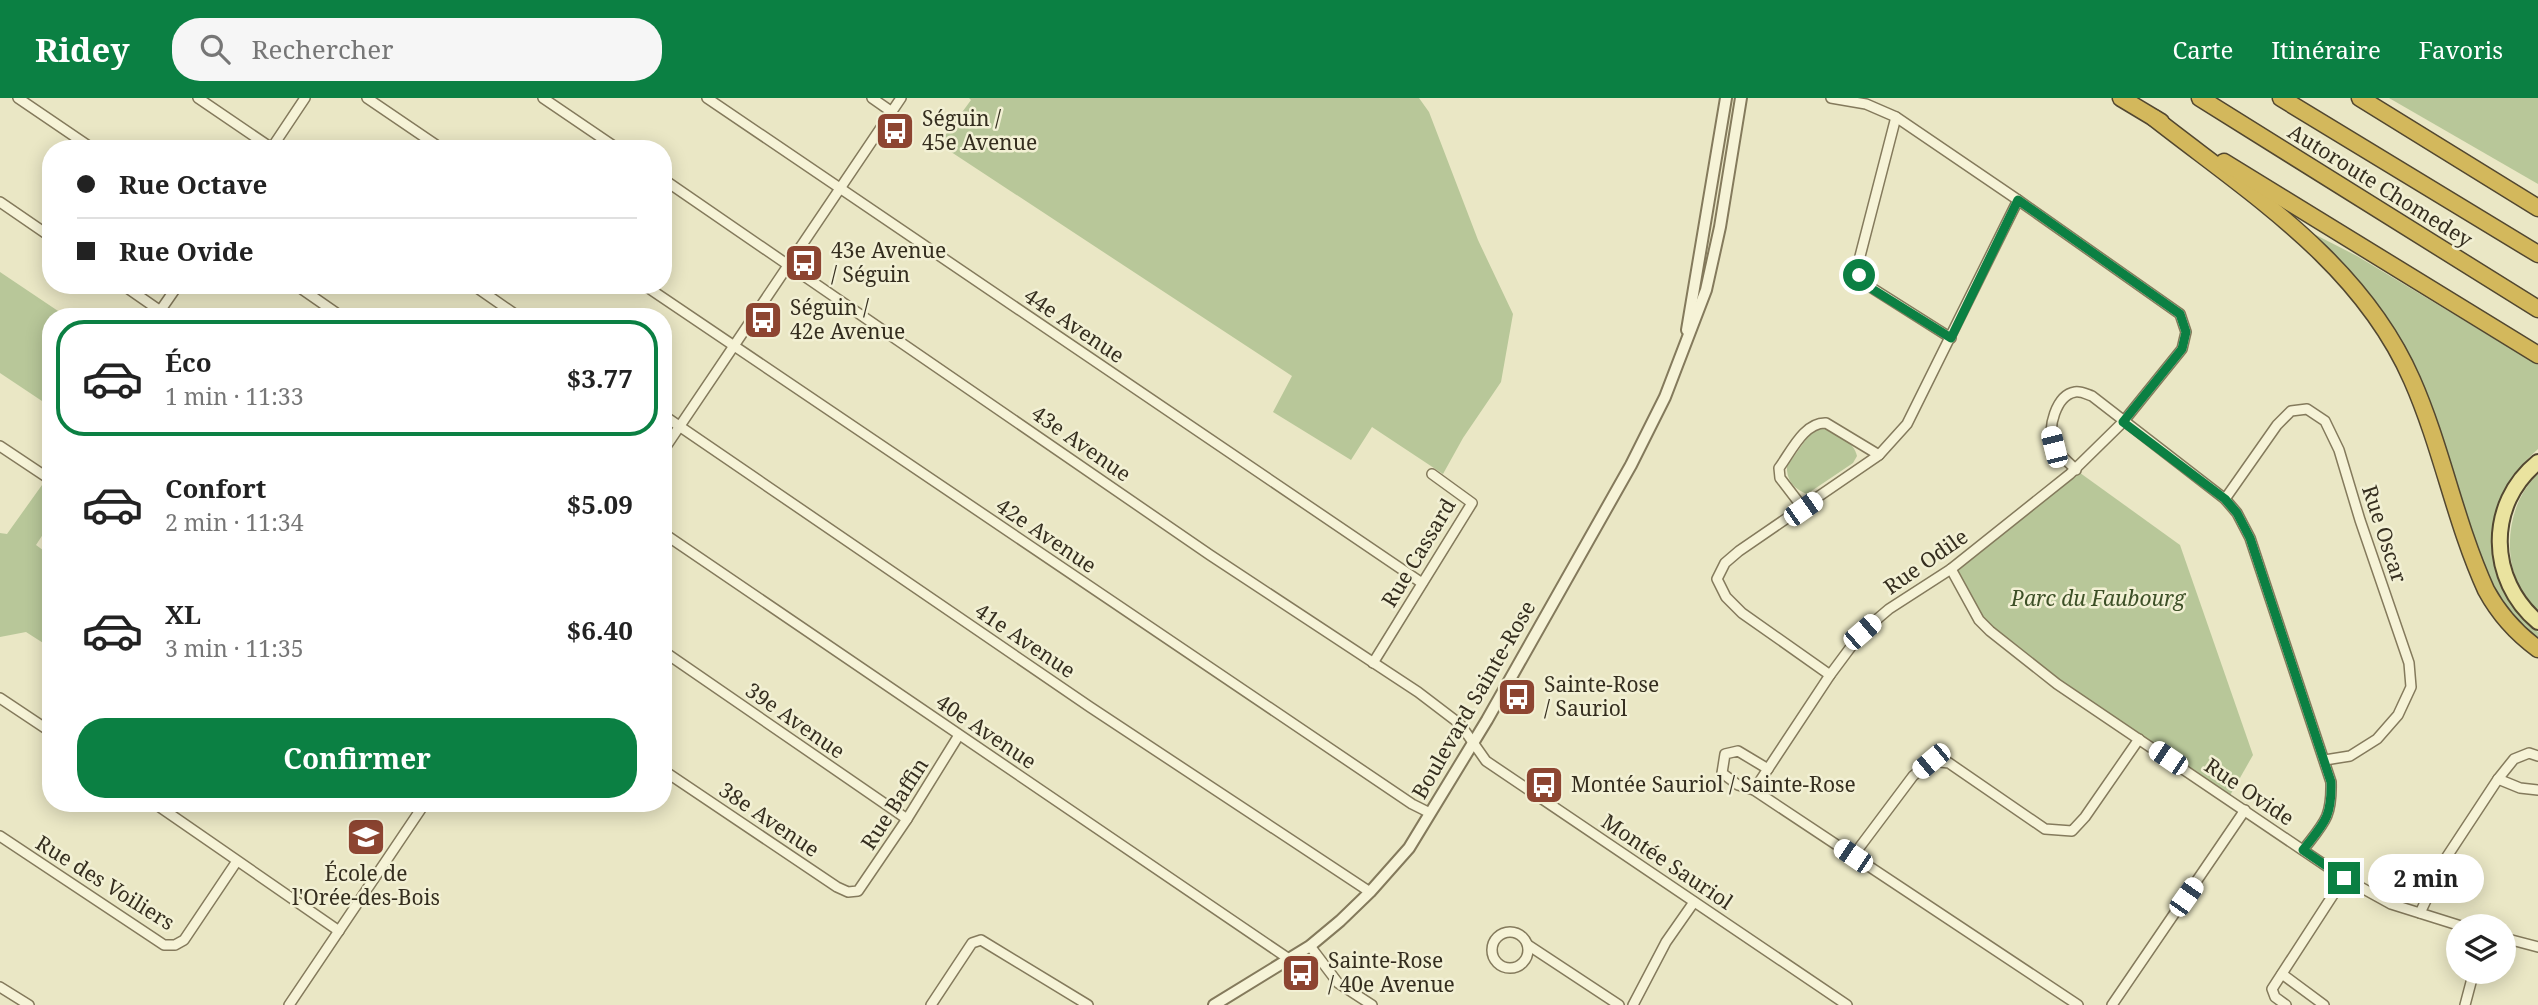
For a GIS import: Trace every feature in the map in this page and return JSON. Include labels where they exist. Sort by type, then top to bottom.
[{"type":"highway","points":[[2121,98],[2538,355]]},
{"type":"highway","name":"Autoroute Chomedey","points":[[2200,98],[2538,309]]},
{"type":"highway","name":"Autoroute Chomedey","points":[[2281,98],[2538,254]]},
{"type":"highway","points":[[2360,98],[2538,208]]},
{"type":"highway","points":[[2154,118],[2305,237],[2330,260],[2368,303],[2397,349],[2422,404],[2486,590],[2503,617],[2538,649]]},
{"type":"highway","points":[[2430,141],[2538,196]]},
{"type":"main road","points":[[2538,462],[2522,477],[2509,498],[2503,514],[2499,542],[2508,583],[2522,607],[2538,622]]},
{"type":"street","points":[[18,98],[80,140]]},
{"type":"street","points":[[198,98],[259,140]]},
{"type":"street","points":[[278,140],[306,98]]},
{"type":"street","points":[[367,98],[429,140]]},
{"type":"street","points":[[543,98],[605,140]]},
{"type":"street","name":"44e Avenue","points":[[707,98],[1422,583]]},
{"type":"street","points":[[872,98],[892,112]]},
{"type":"street","points":[[672,438],[901,98]]},
{"type":"street","name":"Boulevard Sainte-Rose","points":[[1684,346],[1726,98]]},
{"type":"street","name":"Boulevard Sainte-Rose","points":[[1214,1005],[1310,946],[1370,892],[1409,848],[1474,743],[1638,454],[1665,397],[1706,290],[1720,228],[1741,98]]},
{"type":"street","name":"Rue Odile","points":[[1754,790],[1830,675],[1862,632],[1889,609],[1951,569],[2076,470],[2123,422],[2182,349],[2186,332],[2180,314],[1896,117],[1866,104],[1831,98]]},
{"type":"street","points":[[1896,117],[1858,264],[1859,275],[1869,287],[1951,338]]},
{"type":"street","name":"43e Avenue","points":[[672,185],[1210,555],[1373,663],[1460,724],[1474,743]]},
{"type":"street","points":[[1830,675],[1742,613],[1726,597],[1717,579],[1725,563],[1739,551],[1879,455],[1907,424],[2018,200]]},
{"type":"street","points":[[0,202],[42,231]]},
{"type":"street","points":[[136,294],[156,308]]},
{"type":"street","points":[[309,294],[329,308]]},
{"type":"street","points":[[486,294],[506,308]]},
{"type":"street","name":"42e Avenue","points":[[656,294],[1412,804],[1430,813]]},
{"type":"street","points":[[2076,470],[2054,447],[2050,431],[2058,406],[2067,394],[2078,391],[2092,396],[2225,499],[2237,513],[2250,538],[2331,782],[2328,819],[2303,850]]},
{"type":"street","name":"Rue Oscar","points":[[2225,499],[2277,425],[2291,411],[2307,409],[2325,421],[2339,450],[2360,520],[2401,636],[2409,663],[2411,687],[2398,715],[2377,739],[2350,756],[2325,760]]},
{"type":"street","name":"41e Avenue","points":[[672,421],[1090,707],[1370,892]]},
{"type":"street","points":[[1803,509],[1780,478],[1779,468],[1808,427],[1817,422],[1826,423],[1879,455]]},
{"type":"street","points":[[0,446],[42,474]]},
{"type":"street","name":"Rue Cassard","points":[[1373,663],[1472,503],[1432,474]]},
{"type":"street","name":"40e Avenue","points":[[672,539],[1289,959]]},
{"type":"street","name":"Rue Ovide","points":[[1951,569],[1979,620],[2057,684],[2344,878],[2391,904],[2446,921]]},
{"type":"street","name":"39e Avenue","points":[[672,657],[907,820]]},
{"type":"street","points":[[0,698],[42,726]]},
{"type":"street","name":"Rue Baffin","points":[[858,891],[907,820],[960,735]]},
{"type":"street","points":[[1853,856],[1913,776],[1931,761],[1949,763],[2045,829],[2072,831],[2085,817],[2139,739]]},
{"type":"street","name":"Montée Sauriol","points":[[1474,743],[1486,761],[1847,1005]]},
{"type":"street","points":[[1768,769],[1738,751],[1725,754],[1722,773],[1738,785],[1754,790],[2078,1005]]},
{"type":"street","points":[[2420,913],[2446,858],[2498,779],[2514,759],[2529,754],[2538,756]]},
{"type":"street","name":"38e Avenue","points":[[672,776],[837,887],[848,892],[858,891]]},
{"type":"street","points":[[2498,779],[2520,788],[2538,790]]},
{"type":"street","points":[[2112,1005],[2245,810]]},
{"type":"street","points":[[166,812],[340,931]]},
{"type":"street","points":[[289,1005],[419,812]]},
{"type":"street","name":"Rue des Voiliers","points":[[0,836],[164,945],[175,945],[184,940],[237,862]]},
{"type":"street","points":[[2286,1005],[2275,997],[2272,989],[2344,878]]},
{"type":"street","points":[[1633,1005],[1666,942],[1694,902]]},
{"type":"street","points":[[1528,945],[1528,957],[1520,967],[1501,967],[1493,957],[1493,945],[1500,935],[1511,932],[1522,936],[1528,945],[1619,1005]]},
{"type":"street","points":[[931,1005],[972,943],[981,940],[1088,1005]]},
{"type":"street","points":[[2516,941],[2538,947]]},
{"type":"street","points":[[1310,946],[1338,983],[1371,1005]]},
{"type":"street","points":[[2282,975],[2324,1005]]},
{"type":"street","points":[[2465,1005],[2471,984]]},
{"type":"street","points":[[0,987],[29,1005]]},
{"type":"green space","points":[[969,98],[1419,98],[1429,112],[1478,240],[1513,314],[1501,382],[1463,438],[1443,474],[1372,427],[1351,460],[1273,412],[1292,376],[939,144],[971,100]]},
{"type":"green space","points":[[2389,98],[2538,98],[2538,184]]},
{"type":"green space","points":[[2310,232],[2357,256],[2538,365],[2538,449],[2518,469],[2504,492],[2495,516],[2492,541],[2494,566],[2503,590],[2517,612],[2538,632],[2538,638],[2507,611],[2489,583],[2418,372],[2378,307],[2346,267]]},
{"type":"green space","points":[[0,272],[54,308],[42,308],[42,401],[0,373]]},
{"type":"green space","points":[[1819,427],[1842,437],[1852,446],[1857,456],[1853,463],[1807,494],[1792,483],[1787,466],[1812,431]]},
{"type":"green space","name":"Parc du Faubourg","points":[[2076,470],[2180,545],[2253,755],[2228,799],[2147,745],[1990,631],[1951,569]]},
{"type":"green space","points":[[2538,474],[2538,611],[2525,597],[2516,580],[2511,562],[2510,542],[2517,505]]},
{"type":"green space","points":[[42,485],[42,536],[36,545],[42,549],[42,642],[26,632],[0,637],[0,533],[7,534]]},
{"type":"place","name":"Séguin / 45e Avenue","points":[[895,131]]},
{"type":"place","name":"43e Avenue / Séguin","points":[[804,263]]},
{"type":"place","name":"Séguin / 42e Avenue","points":[[763,320]]},
{"type":"place","name":"Sainte-Rose / Sauriol","points":[[1517,697]]},
{"type":"place","name":"Montée Sauriol / Sainte-Rose","points":[[1544,785]]},
{"type":"place","name":"École de l'Orée-des-Bois","points":[[366,837]]},
{"type":"place","name":"Sainte-Rose / 40e Avenue","points":[[1301,973]]},
{"type":"route","points":[[1859,275],[1869,287],[1951,338],[2018,200],[2180,314],[2186,332],[2182,349],[2123,422],[2225,499],[2237,513],[2250,538],[2331,782],[2332,802],[2328,819],[2303,850],[2344,878]]}]
